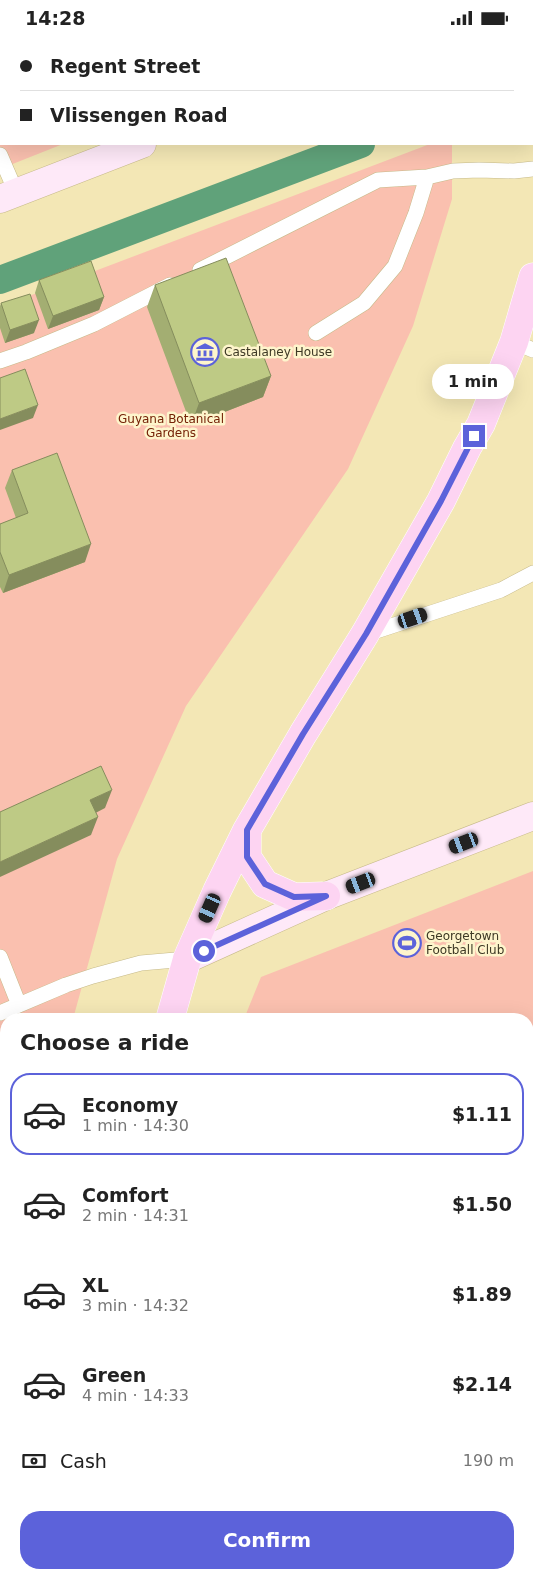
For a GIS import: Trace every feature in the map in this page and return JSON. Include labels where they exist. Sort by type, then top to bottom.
[{"type":"main road","points":[[8,196],[139,145]]},
{"type":"main road","points":[[172,1013],[187,959],[247,830],[303,734],[366,634],[441,501],[467,447],[524,346],[533,277]]},
{"type":"main road","points":[[187,959],[326,896],[533,816]]},
{"type":"main road","points":[[247,830],[247,857],[265,884],[294,897],[326,896]]},
{"type":"lane","points":[[0,155],[8,196]]},
{"type":"lane","points":[[0,361],[94,324],[378,180],[427,177],[453,171],[514,171],[533,169]]},
{"type":"lane","points":[[316,333],[364,303],[395,265],[416,213],[427,177]]},
{"type":"lane","points":[[366,634],[501,590],[533,573]]},
{"type":"lane","points":[[0,957],[19,1005]]},
{"type":"lane","points":[[0,1013],[66,985],[93,976],[141,963],[187,959]]},
{"type":"green space","points":[[0,145],[60,145],[0,169]]},
{"type":"green space","name":"Guyana Botanical Gardens","points":[[427,145],[452,145],[452,199],[413,326],[348,469],[186,706],[117,859],[75,1013],[0,1013],[0,307]]},
{"type":"green space","points":[[533,871],[533,1013],[246,1013],[261,977]]},
{"type":"building","name":"Castalaney House","points":[[226,258],[271,376],[199,403],[155,285]]},
{"type":"building","points":[[91,261],[104,297],[53,316],[39,280]]},
{"type":"building","points":[[30,294],[39,320],[10,330],[1,303]]},
{"type":"building","points":[[25,369],[38,405],[0,419],[0,378]]},
{"type":"building","points":[[57,453],[91,544],[9,575],[0,552],[0,524],[28,513],[12,470]]},
{"type":"building","points":[[101,766],[112,790],[90,800],[98,817],[0,862],[0,812]]},
{"type":"waterway","points":[[0,280],[358,145]]},
{"type":"place","name":"Castalaney House","points":[[205,352]]},
{"type":"place","name":"Georgetown Football Club","points":[[407,943]]},
{"type":"route","points":[[204,951],[326,896],[294,897],[265,884],[247,857],[247,830],[303,734],[366,634],[441,501],[474,436]]}]
